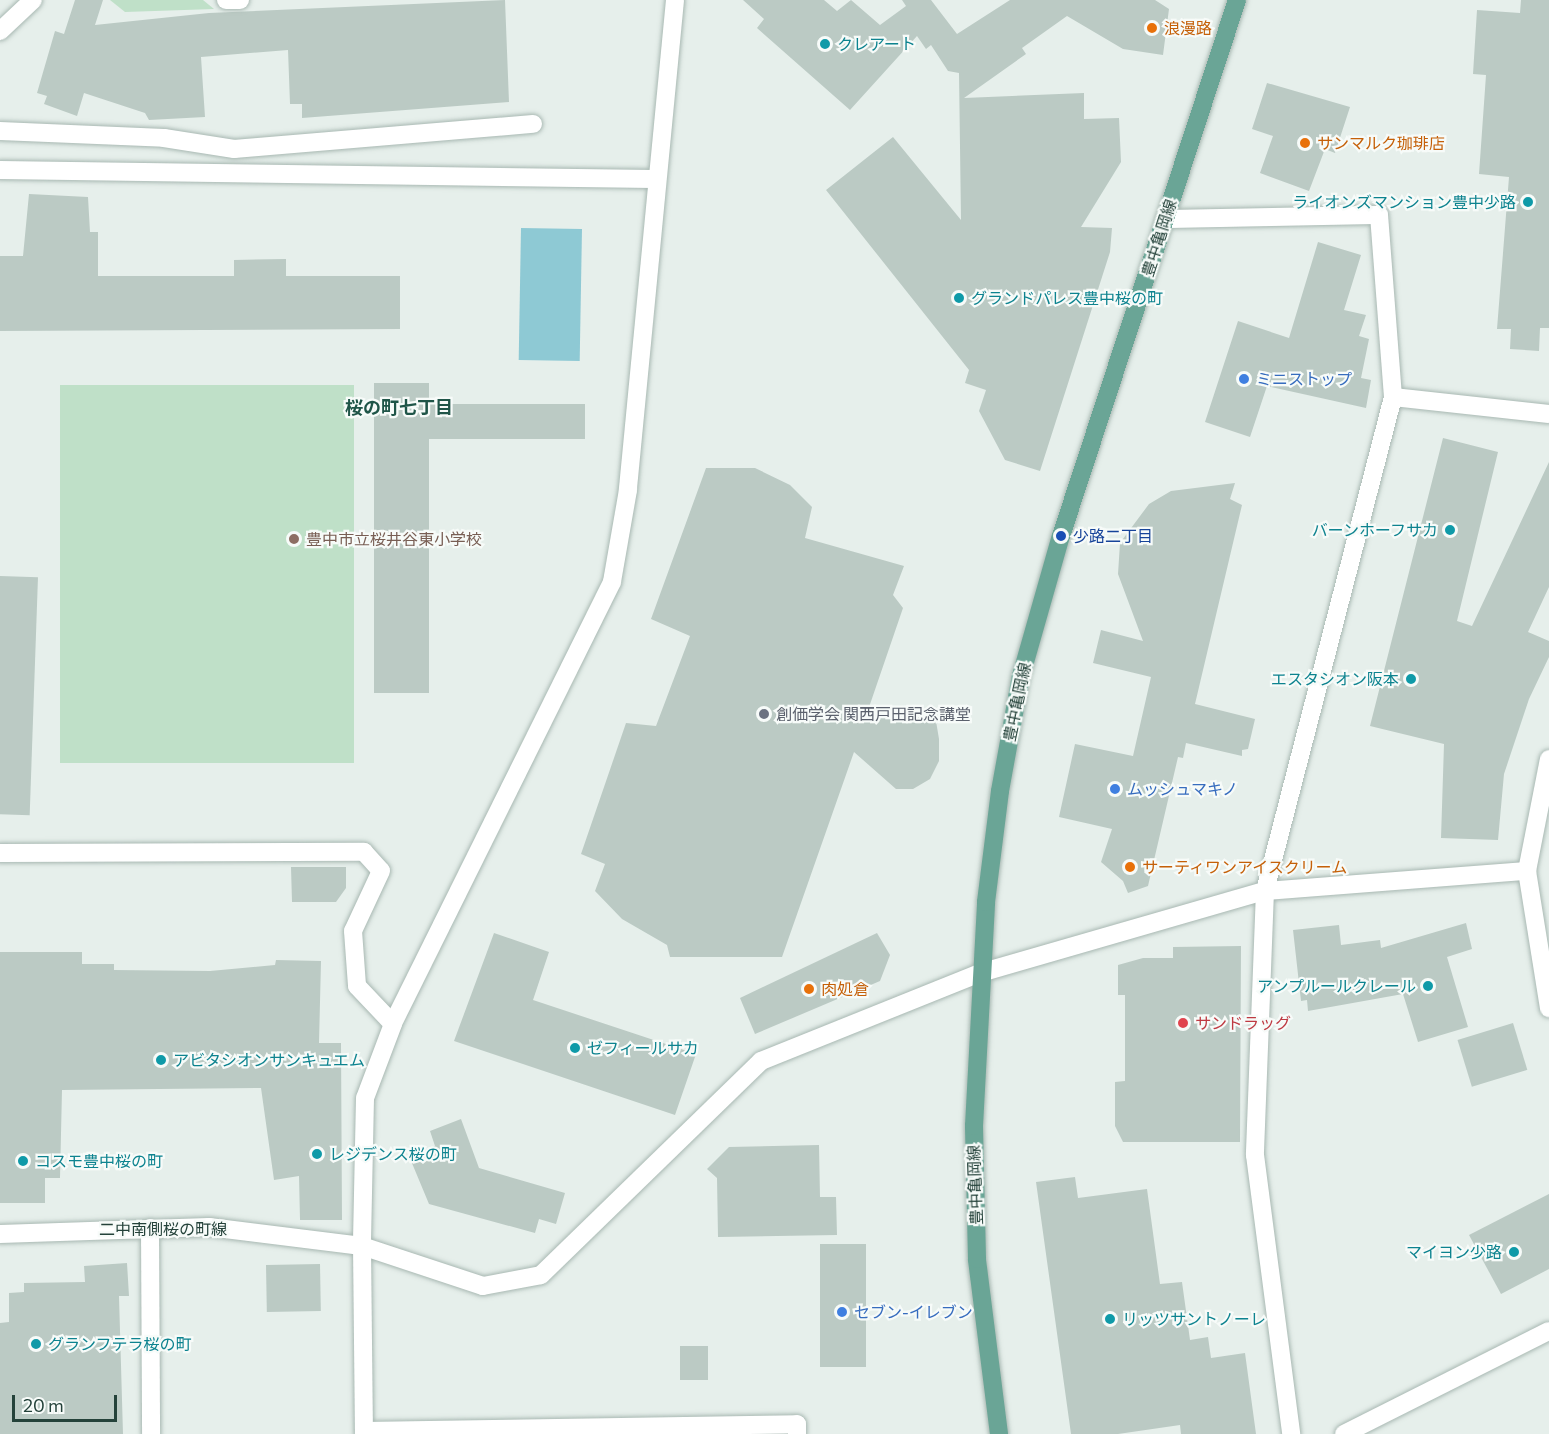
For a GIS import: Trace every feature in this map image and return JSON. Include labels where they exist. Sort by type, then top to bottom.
[{"type":"main road","name":"豊中亀岡線","points":[[999,1434],[977,1259],[974,1125],[980,973],[1000,791],[1021,676],[1165,219],[1237,0]]},
{"type":"street","points":[[0,31],[33,0]]},
{"type":"street","points":[[226,0],[240,0]]},
{"type":"street","points":[[675,0],[654,179],[628,490],[612,582],[393,1024],[365,1098],[362,1246],[364,1433],[797,1424],[797,1434]]},
{"type":"street","points":[[0,131],[164,138],[234,149],[533,124]]},
{"type":"street","points":[[0,170],[654,179]]},
{"type":"street","points":[[1165,219],[1379,215],[1393,397],[1265,891],[1255,1155],[1292,1434]]},
{"type":"street","points":[[1393,397],[1549,414]]},
{"type":"street","points":[[1549,759],[1527,871],[1549,1008]]},
{"type":"street","points":[[0,853],[364,852],[381,871],[353,931],[357,986],[393,1024]]},
{"type":"street","name":"二中南側桜の町線","points":[[0,1234],[208,1227],[362,1246],[483,1286],[541,1275],[761,1061],[980,973],[1265,891],[1527,871]]},
{"type":"street","points":[[150,1228],[152,1434]]},
{"type":"street","points":[[1344,1434],[1549,1331]]},
{"type":"green space","points":[[110,0],[203,0],[214,9],[125,12]]},
{"type":"green space","points":[[60,385],[354,385],[354,763],[60,763]]},
{"type":"water","points":[[521,228],[582,229],[580,361],[519,360]]},
{"type":"building","points":[[75,0],[103,0],[95,25],[209,13],[505,0],[509,102],[302,118],[302,104],[290,104],[288,50],[201,57],[205,117],[149,120],[145,113],[84,93],[77,116],[44,104],[47,96],[37,93],[55,31],[64,34]]},
{"type":"building","points":[[743,0],[824,0],[837,11],[851,0],[880,25],[906,6],[902,0],[931,0],[957,34],[1010,0],[1155,0],[1169,9],[1163,55],[1123,49],[1067,16],[1022,48],[1026,54],[964,98],[1084,93],[1084,119],[1119,118],[1121,162],[1081,227],[1112,228],[1110,252],[1040,471],[1005,460],[979,411],[986,390],[965,383],[969,370],[826,190],[893,137],[961,220],[959,73],[948,71],[931,45],[926,49],[917,36],[850,110],[757,28],[764,19]]},
{"type":"building","name":"ライオンズマンション豊中少路","points":[[1521,0],[1549,0],[1549,328],[1540,328],[1539,351],[1510,349],[1511,329],[1497,329],[1509,177],[1479,174],[1486,75],[1473,74],[1477,10],[1520,13]]},
{"type":"building","name":"サンマルク珈琲店","points":[[1267,83],[1350,107],[1335,153],[1325,149],[1309,191],[1260,173],[1273,136],[1252,129]]},
{"type":"building","points":[[29,194],[88,197],[90,232],[98,232],[98,276],[234,276],[234,260],[286,259],[286,276],[400,276],[400,329],[0,331],[0,256],[23,256]]},
{"type":"building","points":[[1318,242],[1361,255],[1344,310],[1366,315],[1359,336],[1369,339],[1361,378],[1371,380],[1366,408],[1267,386],[1250,437],[1205,422],[1238,321],[1289,338]]},
{"type":"building","points":[[374,383],[429,383],[429,404],[585,404],[585,439],[429,439],[429,693],[374,693]]},
{"type":"building","points":[[1443,438],[1498,452],[1457,621],[1472,626],[1549,462],[1549,587],[1528,632],[1549,641],[1549,657],[1529,699],[1504,774],[1498,840],[1441,838],[1444,744],[1370,726]]},
{"type":"building","name":"創価学会 関西戸田記念講堂","points":[[706,468],[755,468],[790,485],[812,507],[805,538],[904,566],[893,595],[903,608],[866,716],[922,711],[936,721],[939,739],[939,761],[930,779],[913,789],[896,789],[854,752],[782,957],[670,957],[667,945],[622,919],[595,891],[605,864],[581,854],[626,723],[656,726],[690,636],[651,619]]},
{"type":"building","points":[[1235,483],[1230,499],[1242,505],[1195,704],[1255,719],[1248,749],[1242,750],[1242,756],[1186,743],[1183,758],[1178,757],[1148,886],[1128,893],[1123,881],[1101,862],[1112,829],[1059,817],[1075,744],[1133,756],[1151,677],[1093,663],[1101,630],[1143,641],[1118,574],[1120,543],[1149,504],[1171,491]]},
{"type":"building","points":[[0,576],[38,577],[30,815],[0,814]]},
{"type":"building","points":[[291,867],[346,867],[346,888],[336,902],[292,902]]},
{"type":"building","points":[[1466,923],[1472,949],[1447,957],[1468,1027],[1418,1042],[1403,994],[1308,1011],[1307,1000],[1301,1001],[1293,930],[1339,925],[1341,945],[1380,940],[1381,948]]},
{"type":"building","name":"ゼフィールサカ","points":[[494,933],[549,952],[533,1000],[696,1054],[675,1115],[454,1041]]},
{"type":"building","name":"肉処倉","points":[[877,933],[890,955],[880,981],[755,1034],[740,998]]},
{"type":"building","name":"サンドラッグ","points":[[1241,946],[1240,1142],[1123,1142],[1115,1126],[1115,1082],[1125,1081],[1125,995],[1118,995],[1118,965],[1143,958],[1173,958],[1173,947]]},
{"type":"building","points":[[0,952],[82,952],[82,964],[114,964],[114,970],[210,971],[275,965],[276,960],[321,961],[319,1043],[341,1043],[342,1220],[300,1220],[299,1176],[274,1180],[261,1088],[62,1090],[60,1178],[45,1178],[45,1203],[0,1203]]},
{"type":"building","points":[[1513,1023],[1527,1070],[1472,1087],[1458,1040]]},
{"type":"building","points":[[461,1119],[479,1168],[565,1193],[556,1224],[539,1219],[535,1233],[429,1204],[409,1156],[435,1146],[430,1131]]},
{"type":"building","points":[[819,1145],[820,1197],[836,1197],[837,1235],[718,1237],[717,1178],[707,1169],[729,1147]]},
{"type":"building","name":"リッツサントノーレ","points":[[1075,1177],[1078,1198],[1147,1189],[1160,1284],[1182,1282],[1190,1340],[1208,1337],[1211,1358],[1245,1353],[1256,1434],[1181,1434],[1180,1425],[1118,1434],[1071,1434],[1036,1182]]},
{"type":"building","name":"マイヨン少路","points":[[1549,1194],[1549,1269],[1501,1294],[1469,1235]]},
{"type":"building","points":[[820,1244],[866,1244],[866,1367],[820,1367]]},
{"type":"building","points":[[127,1263],[129,1296],[119,1296],[123,1434],[0,1434],[0,1323],[9,1322],[9,1293],[24,1292],[24,1283],[85,1282],[84,1266]]},
{"type":"building","points":[[320,1264],[321,1311],[267,1312],[266,1265]]},
{"type":"building","points":[[680,1346],[708,1346],[708,1380],[680,1380]]},
{"type":"place","name":"浪漫路","points":[[1152,28]]},
{"type":"place","name":"クレアート","points":[[825,44]]},
{"type":"place","name":"サンマルク珈琲店","points":[[1305,143]]},
{"type":"place","name":"ライオンズマンション豊中少路","points":[[1528,202]]},
{"type":"place","name":"グランドパレス豊中桜の町","points":[[959,298]]},
{"type":"place","name":"ミニストップ","points":[[1244,379]]},
{"type":"place","name":"バーンホーフサカ","points":[[1450,530]]},
{"type":"place","name":"少路二丁目","points":[[1061,536]]},
{"type":"place","name":"豊中市立桜井谷東小学校","points":[[294,539]]},
{"type":"place","name":"エスタシオン阪本","points":[[1411,679]]},
{"type":"place","name":"創価学会 関西戸田記念講堂","points":[[764,714]]},
{"type":"place","name":"ムッシュマキノ","points":[[1115,789]]},
{"type":"place","name":"サーティワンアイスクリーム","points":[[1130,867]]},
{"type":"place","name":"アンプルールクレール","points":[[1428,986]]},
{"type":"place","name":"肉処倉","points":[[809,989]]},
{"type":"place","name":"サンドラッグ","points":[[1183,1023]]},
{"type":"place","name":"ゼフィールサカ","points":[[575,1048]]},
{"type":"place","name":"アビタシオンサンキュエム","points":[[161,1060]]},
{"type":"place","name":"レジデンス桜の町","points":[[317,1154]]},
{"type":"place","name":"コスモ豊中桜の町","points":[[23,1161]]},
{"type":"place","name":"マイヨン少路","points":[[1514,1252]]},
{"type":"place","name":"セブン-イレブン","points":[[842,1312]]},
{"type":"place","name":"リッツサントノーレ","points":[[1110,1319]]},
{"type":"place","name":"グランフテラ桜の町","points":[[36,1344]]},
{"type":"district","name":"桜の町七丁目","points":[[399,407]]}]
